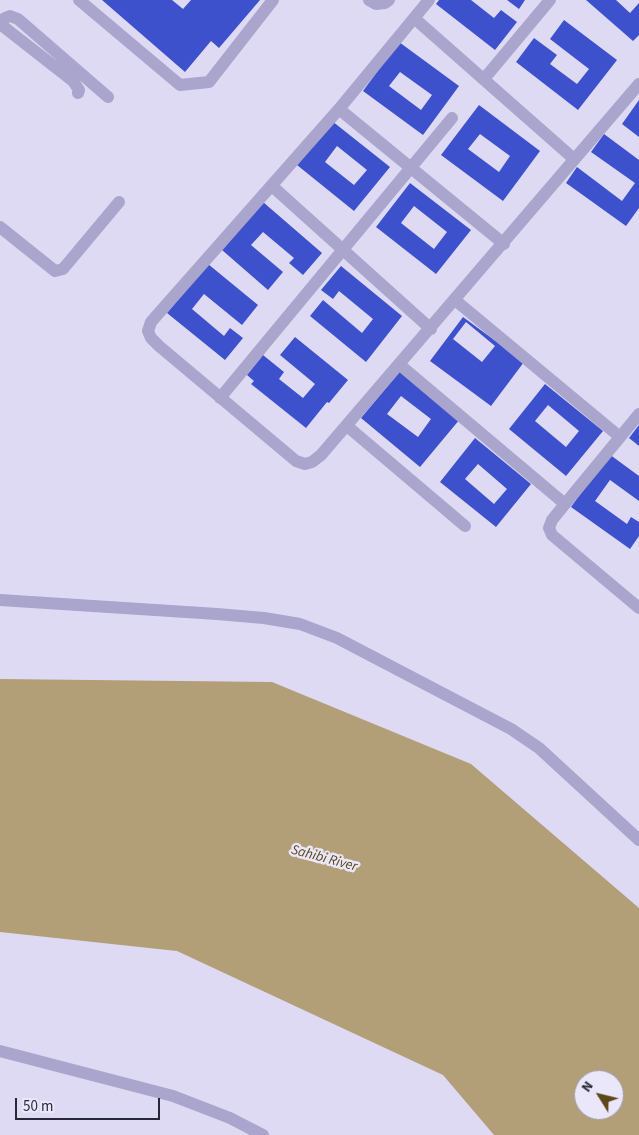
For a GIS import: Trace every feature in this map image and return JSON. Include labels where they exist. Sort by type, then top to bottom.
[{"type":"street","points":[[79,0],[180,85],[209,82],[273,0]]},
{"type":"street","points":[[369,0],[376,4],[385,3],[389,0]]},
{"type":"street","points":[[429,0],[339,109],[151,322],[148,331],[151,338],[159,346],[296,461],[305,464],[312,462],[321,455],[504,244],[639,84]]},
{"type":"street","points":[[484,79],[550,0]]},
{"type":"street","points":[[78,93],[79,90],[73,81],[0,23],[10,16],[18,19],[108,97]]},
{"type":"street","points":[[414,18],[574,159]]},
{"type":"street","points":[[339,109],[504,244]]},
{"type":"street","points":[[220,398],[452,118]]},
{"type":"street","points":[[272,186],[430,329]]},
{"type":"street","points":[[0,226],[56,270],[63,269],[119,202]]},
{"type":"street","points":[[455,300],[620,438]]},
{"type":"street","points":[[400,365],[565,504]]},
{"type":"street","points":[[639,414],[552,520],[549,528],[552,535],[639,608]]},
{"type":"street","points":[[347,426],[465,526]]},
{"type":"street","points":[[0,600],[217,614],[264,618],[300,624],[337,638],[511,729],[539,748],[639,840]]},
{"type":"street","points":[[0,1051],[173,1096],[230,1118],[263,1135]]},
{"type":"water","name":"Sahibi River","points":[[0,679],[272,682],[471,764],[639,908],[639,1135],[494,1135],[443,1075],[177,951],[0,932]]},
{"type":"building","points":[[102,0],[172,0],[183,9],[191,0],[260,0],[219,48],[211,41],[185,72]]},
{"type":"building","points":[[439,0],[471,0],[494,18],[501,10],[517,22],[495,50],[436,4]]},
{"type":"building","points":[[507,0],[525,0],[519,9]]},
{"type":"building","points":[[586,0],[616,0],[630,13],[639,3],[639,35],[633,41]]},
{"type":"building","points":[[564,20],[617,60],[578,110],[516,62],[534,38],[557,55],[550,64],[577,84],[589,69],[550,39]]},
{"type":"building","points":[[399,42],[459,86],[423,135],[363,91]],"holes":[[[400,72],[432,95],[421,110],[389,86]]]},
{"type":"building","points":[[639,100],[639,137],[622,124]]},
{"type":"building","points":[[479,105],[540,151],[503,201],[441,155]],"holes":[[[480,134],[510,156],[499,172],[468,149]]]},
{"type":"building","points":[[332,121],[390,167],[354,211],[297,165]],"holes":[[[337,146],[367,170],[354,185],[325,162]]]},
{"type":"building","points":[[604,134],[639,160],[639,208],[626,226],[566,183],[577,167],[622,201],[635,183],[591,152]]},
{"type":"building","points":[[410,183],[471,230],[436,274],[376,227]],"holes":[[[414,206],[447,232],[434,249],[401,223]]]},
{"type":"building","points":[[263,202],[322,253],[303,275],[289,263],[294,258],[263,232],[251,245],[283,272],[268,290],[222,250]]},
{"type":"building","points":[[208,264],[258,305],[242,325],[204,294],[192,309],[224,336],[230,328],[243,338],[225,360],[167,313]]},
{"type":"building","points":[[341,266],[402,316],[366,362],[310,316],[323,300],[362,333],[373,319],[339,291],[333,299],[321,290]]},
{"type":"building","points":[[463,317],[524,362],[491,406],[430,361]],"holes":[[[466,322],[495,346],[482,362],[453,339]]]},
{"type":"building","points":[[295,337],[348,380],[306,428],[251,384],[254,381],[247,375],[263,355],[284,372],[279,379],[303,398],[315,384],[280,355]]},
{"type":"building","points":[[401,370],[460,419],[420,467],[361,418]],"holes":[[[401,396],[431,419],[418,437],[387,414]]]},
{"type":"building","points":[[545,384],[603,431],[566,476],[509,429]],"holes":[[[548,405],[579,431],[566,447],[535,421]]]},
{"type":"building","points":[[639,425],[639,446],[629,438]]},
{"type":"building","points":[[475,438],[531,484],[496,527],[440,482]],"holes":[[[478,464],[507,489],[494,504],[465,479]]]},
{"type":"building","points":[[609,454],[639,476],[639,501],[610,480],[595,501],[627,524],[631,517],[639,522],[639,536],[630,549],[571,507]]}]
